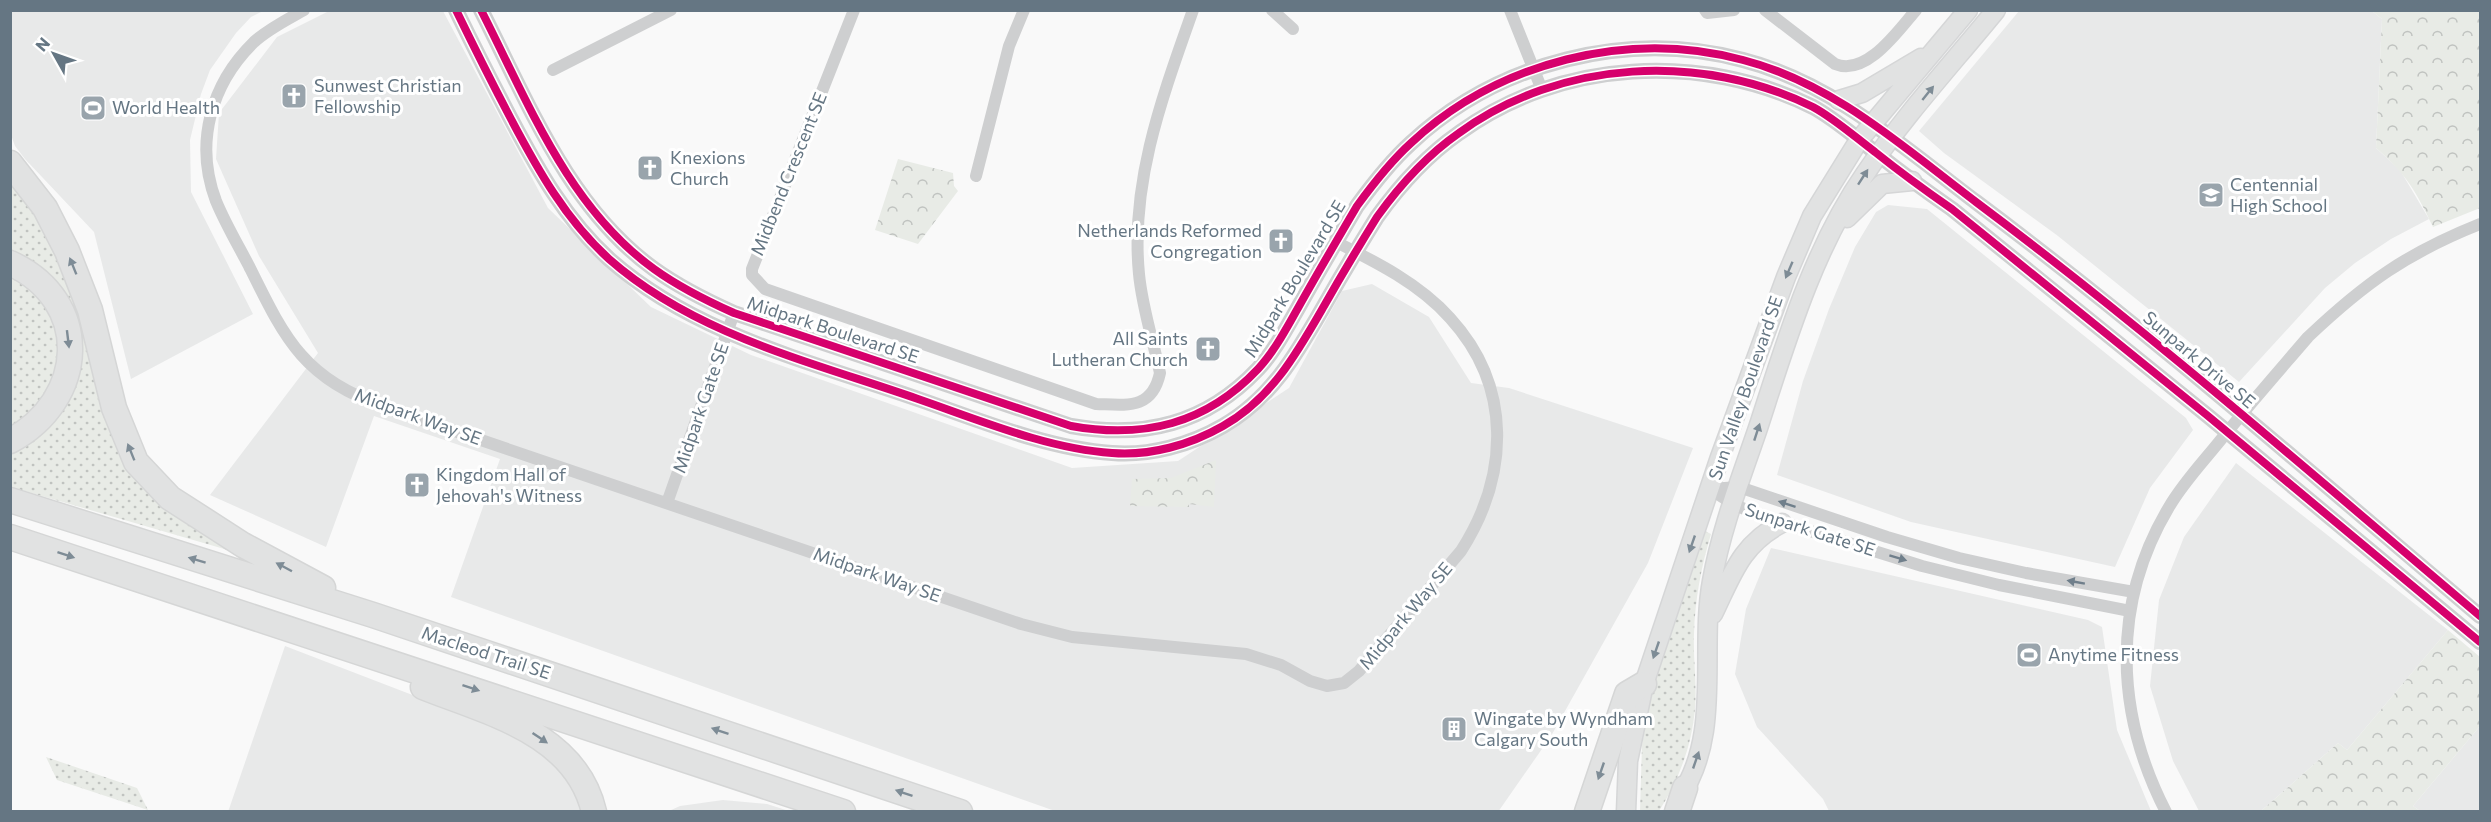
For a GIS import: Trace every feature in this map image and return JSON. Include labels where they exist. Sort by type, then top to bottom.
[{"type":"highway","points":[[10,163],[45,208],[67,251],[90,310],[114,408],[136,462],[170,498],[179,504],[243,545],[373,615]]},
{"type":"highway","points":[[10,263],[33,276],[56,302],[66,323],[70,348],[68,372],[54,404],[32,428],[10,441]]},
{"type":"highway","name":"Macleod Trail SE","points":[[10,500],[373,615],[960,812]]},
{"type":"highway","name":"Macleod Trail SE","points":[[10,537],[316,636],[843,812]]},
{"type":"highway","points":[[316,636],[341,655],[531,732],[570,762],[588,790],[594,812]]},
{"type":"highway","points":[[1587,812],[1627,694],[1644,684]]},
{"type":"highway","points":[[769,787],[821,812]]},
{"type":"highway","points":[[1677,812],[1685,788]]},
{"type":"main road","name":"Sun Valley Boulevard SE","points":[[1626,812],[1628,761],[1644,684],[1760,343],[1794,258],[1825,192],[1860,140],[1968,10]]},
{"type":"main road","name":"Sun Valley Boulevard SE","points":[[1669,812],[1685,788],[1703,736],[1712,580],[1736,496],[1787,342],[1815,269],[1853,193],[1878,155],[1996,10]]},
{"type":"main road","points":[[1839,100],[1862,93],[1935,50]]},
{"type":"main road","points":[[1830,238],[1861,203],[1882,184],[1912,182]]},
{"type":"main road","points":[[1708,624],[1740,557],[1761,536],[1782,523]]},
{"type":"street","name":"Midpark Way SE","points":[[304,10],[255,41],[233,67],[215,99],[206,142],[208,170],[216,201],[277,322],[296,351],[336,386],[380,405],[1049,632],[1072,637],[1246,654],[1281,665],[1322,685],[1335,686],[1354,677],[1373,657],[1461,551],[1475,530],[1488,501],[1498,449],[1496,415],[1491,391],[1484,370],[1462,332],[1424,294],[1336,242]]},
{"type":"street","name":"Midpark Boulevard SE","points":[[456,10],[556,199],[607,257],[641,285],[727,333],[993,424],[1092,452],[1137,453],[1169,448],[1205,435],[1240,416],[1265,394],[1289,365],[1390,199],[1427,158],[1474,123],[1509,104],[1542,90],[1587,78],[1659,70],[1741,81],[1774,91],[1814,108],[1878,155]]},
{"type":"street","name":"Midpark Boulevard SE","points":[[481,10],[557,158],[594,211],[653,269],[705,300],[734,313],[1071,426],[1114,432],[1143,430],[1177,423],[1234,392],[1253,375],[1282,334],[1372,186],[1410,143],[1441,118],[1477,95],[1534,69],[1590,54],[1620,50],[1707,52],[1780,71],[1839,100],[1891,138]]},
{"type":"street","points":[[553,70],[671,10]]},
{"type":"street","name":"Midbend Crescent SE","points":[[854,10],[752,269],[755,280],[765,290],[1096,404],[1125,405],[1141,403],[1157,387],[1160,373],[1139,273],[1141,196],[1153,131],[1194,10]]},
{"type":"street","points":[[976,176],[1009,46],[1024,10]]},
{"type":"street","points":[[1272,10],[1293,29]]},
{"type":"street","points":[[1510,10],[1542,90]]},
{"type":"street","points":[[1705,10],[1707,14],[1717,14],[1734,10]]},
{"type":"street","points":[[1765,10],[1835,64],[1845,68],[1860,64],[1875,54],[1916,10]]},
{"type":"street","name":"Sunpark Drive SE","points":[[1891,138],[2059,264],[2481,616]]},
{"type":"street","name":"Sunpark Drive SE","points":[[1878,155],[1987,237],[2481,642]]},
{"type":"street","points":[[2166,812],[2142,759],[2130,709],[2126,663],[2130,611],[2134,592],[2149,546],[2170,505],[2227,432],[2308,337],[2356,292],[2429,246],[2481,224]]},
{"type":"street","name":"Midpark Gate SE","points":[[667,503],[734,313]]},
{"type":"street","name":"Sunpark Gate SE","points":[[1710,489],[1959,558],[2026,573],[2134,592]]},
{"type":"street","name":"Sunpark Gate SE","points":[[1736,496],[1782,523],[1922,566],[2000,585],[2130,611]]},
{"type":"shaded area","points":[[11,10],[263,11],[251,17],[236,33],[210,70],[201,94],[190,140],[191,192],[253,314],[131,379],[94,232],[25,159],[15,146],[11,135]]},
{"type":"shaded area","points":[[331,10],[443,11],[548,208],[651,307],[751,355],[1072,468],[1178,461],[1289,388],[1342,291],[1372,284],[1429,317],[1471,383],[1509,388],[1693,448],[1648,563],[1551,736],[1498,812],[1055,811],[451,597],[500,459],[374,416],[326,547],[210,495],[318,353],[259,256],[216,159],[219,113],[277,37]]},
{"type":"shaded area","name":"Centennial High School","points":[[2019,11],[2372,11],[2382,19],[2376,148],[2400,170],[2429,219],[2391,239],[2355,263],[2325,288],[2239,382],[2058,236],[1944,153],[1919,131]]},
{"type":"shaded area","points":[[1888,205],[1927,209],[2186,418],[2193,430],[2150,488],[2115,567],[1911,522],[1777,475],[1803,381],[1829,309],[1855,247],[1876,212]]},
{"type":"shaded area","points":[[2236,463],[2448,630],[2347,750],[2338,743],[2261,811],[2199,811],[2173,761],[2150,686],[2159,600],[2184,537]]},
{"type":"shaded area","points":[[1771,548],[2088,620],[2102,627],[2117,730],[2151,811],[1829,811],[1823,799],[1757,727],[1735,674],[1746,609]]},
{"type":"shaded area","points":[[285,646],[524,738],[565,769],[585,812],[228,812]]},
{"type":"shaded area","points":[[2480,726],[2480,811],[2420,811],[2413,806]]},
{"type":"shaded area","points":[[723,800],[767,804],[789,811],[669,811],[680,806]]},
{"type":"green space","points":[[2372,11],[2480,11],[2480,208],[2433,227],[2409,184],[2395,166],[2376,148],[2382,19]]},
{"type":"green space","points":[[898,159],[953,173],[954,186],[958,191],[918,244],[875,230]]},
{"type":"green space","points":[[10,180],[43,226],[73,294],[108,418],[238,553],[11,487],[11,445],[74,360],[35,266],[14,250],[11,252]]},
{"type":"green space","points":[[10,274],[19,278],[43,302],[56,329],[59,348],[57,368],[40,406],[10,430]]},
{"type":"green space","points":[[1216,460],[1214,507],[1189,504],[1189,507],[1130,506],[1132,479],[1171,478]]},
{"type":"green space","points":[[1705,531],[1711,534],[1701,571],[1696,609],[1695,699],[1688,749],[1673,787],[1659,811],[1640,812],[1642,745],[1655,673]]},
{"type":"green space","points":[[2448,630],[2480,657],[2480,726],[2413,806],[2420,811],[2261,811],[2338,743],[2347,750]]},
{"type":"green space","points":[[46,757],[137,788],[148,810],[57,780]]},
{"type":"cycle path","points":[[456,10],[511,119],[554,194],[594,244],[609,259],[643,285],[679,308],[756,344],[1039,440],[1112,453],[1141,453],[1183,444],[1223,426],[1256,402],[1282,373],[1304,341],[1377,217],[1395,194],[1414,172],[1447,142],[1499,108],[1541,90],[1586,78],[1632,72],[1679,72],[1725,77],[1770,89],[1813,107],[1829,117],[1952,209],[2208,416],[2480,642]]},
{"type":"cycle path","points":[[481,10],[534,116],[574,184],[597,215],[624,244],[664,276],[734,313],[1071,426],[1098,430],[1149,428],[1172,423],[1195,415],[1238,388],[1275,348],[1357,206],[1382,173],[1411,143],[1446,115],[1483,92],[1524,73],[1566,60],[1610,51],[1655,48],[1699,51],[1743,60],[1776,70],[1807,84],[1866,119],[2041,251],[2168,353],[2480,616]]},
{"type":"place","name":"Sunwest Christian Fellowship","points":[[294,96]]},
{"type":"place","name":"World Health","points":[[93,108]]},
{"type":"place","name":"Knexions Church","points":[[650,168]]},
{"type":"place","name":"Centennial High School","points":[[2211,195]]},
{"type":"place","name":"Netherlands Reformed Congregation","points":[[1281,241]]},
{"type":"place","name":"All Saints Lutheran Church","points":[[1208,349]]},
{"type":"place","name":"Kingdom Hall of Jehovah's Witness","points":[[417,485]]},
{"type":"place","name":"Anytime Fitness","points":[[2029,655]]},
{"type":"place","name":"Wingate by Wyndham Calgary South","points":[[1454,729]]}]
